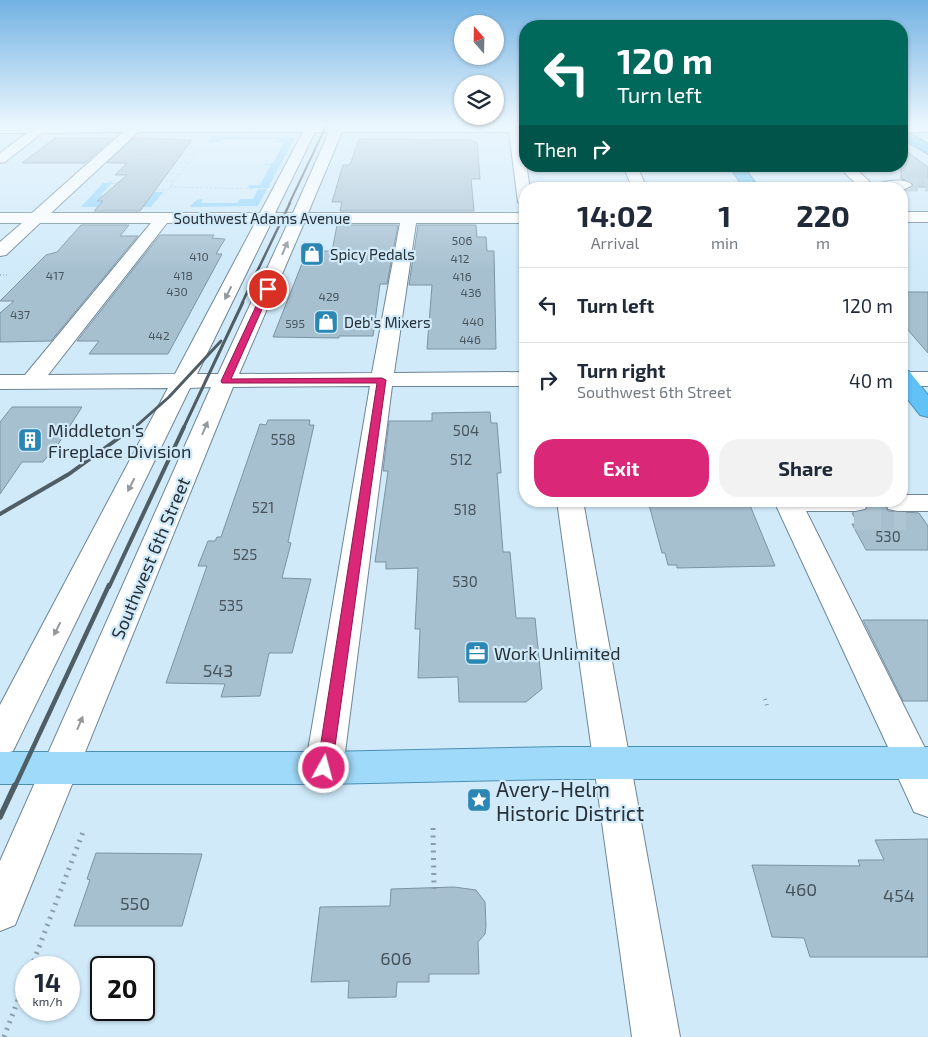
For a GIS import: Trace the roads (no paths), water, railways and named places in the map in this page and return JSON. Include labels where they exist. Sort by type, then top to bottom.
[{"type":"highway","points":[[908,385],[928,410]]},
{"type":"main road","points":[[0,768],[324,768],[611,763],[918,763]]},
{"type":"street","points":[[0,251],[87,172]]},
{"type":"street","points":[[0,740],[184,382],[289,172]]},
{"type":"street","name":"Southwest 6th Street","points":[[0,910],[226,381],[318,172]]},
{"type":"street","points":[[852,172],[862,182]]},
{"type":"street","name":"Southwest Adams Avenue","points":[[0,218],[519,218]]},
{"type":"street","points":[[32,382],[163,218]]},
{"type":"street","points":[[324,768],[382,380],[409,218]]},
{"type":"street","points":[[908,378],[928,379]]},
{"type":"street","points":[[0,382],[519,379]]},
{"type":"street","points":[[912,506],[928,489]]},
{"type":"street","points":[[571,507],[656,1037]]},
{"type":"street","points":[[854,509],[790,507],[918,763],[928,800]]},
{"type":"tunnel","points":[[908,185],[928,185]]},
{"type":"tunnel","points":[[854,516],[906,516]]},
{"type":"railway","points":[[289,204],[304,172]]},
{"type":"railway","points":[[242,303],[290,203]]},
{"type":"railway","points":[[183,429],[243,302]]},
{"type":"railway","points":[[133,429],[169,397],[221,341]]},
{"type":"railway","points":[[0,514],[69,474],[134,427]]},
{"type":"railway","points":[[109,587],[184,427]]},
{"type":"railway","points":[[15,786],[109,585]]},
{"type":"railway","points":[[0,817],[15,785]]},
{"type":"place","name":"Spicy Pedals","points":[[312,254]]},
{"type":"place","name":"Deb's Mixers","points":[[326,322]]},
{"type":"place","name":"Middleton's Fireplace Division","points":[[30,440]]},
{"type":"place","name":"Work Unlimited","points":[[477,653]]},
{"type":"place","name":"Avery-Helm Historic District","points":[[479,800]]}]
